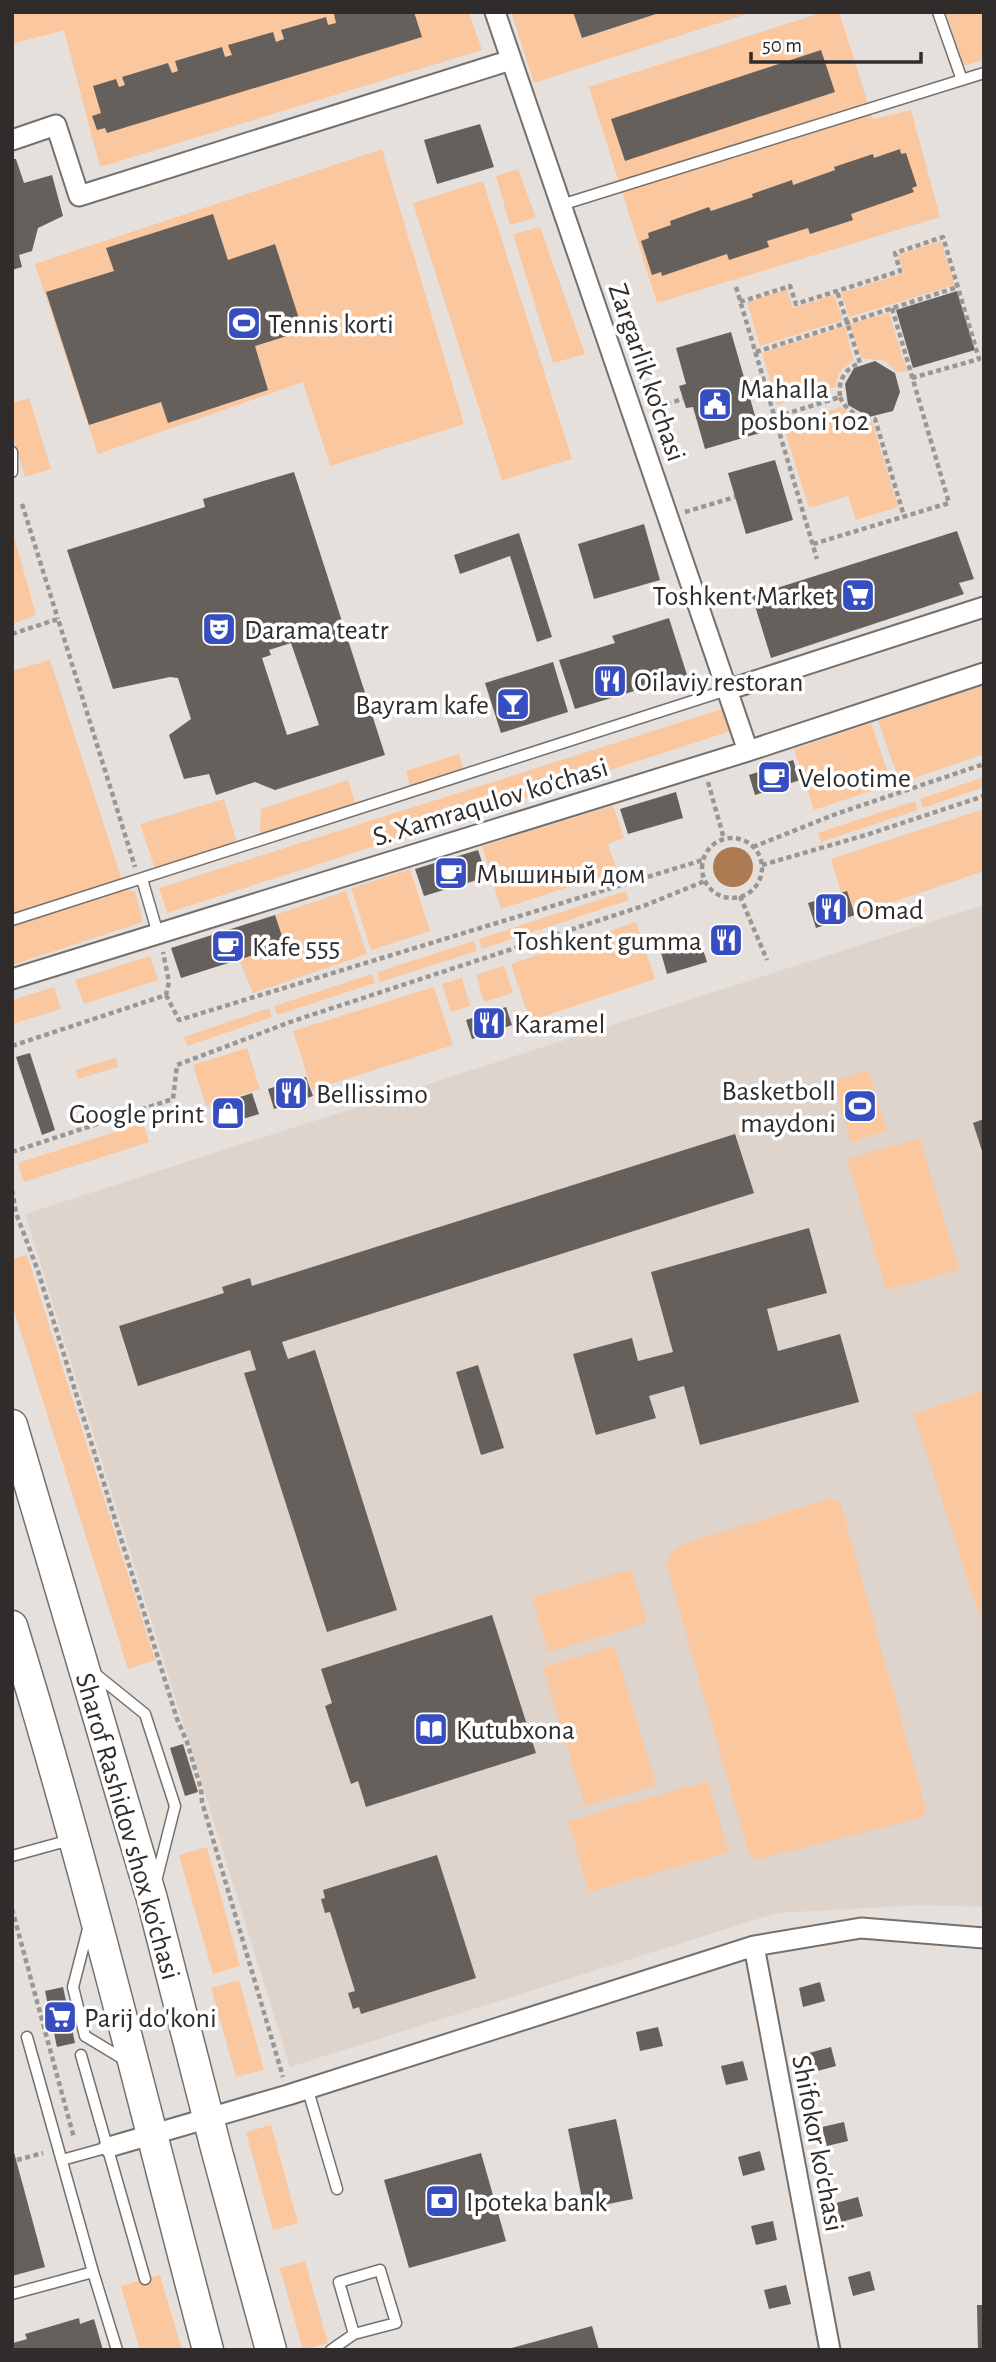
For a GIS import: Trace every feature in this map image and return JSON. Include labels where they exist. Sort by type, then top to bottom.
[{"type":"main road","name":"Sharof Rashidov shox ko'chasi","points":[[12,1425],[152,1899],[271,2350]]},
{"type":"main road","name":"Sharof Rashidov shox ko'chasi","points":[[12,1626],[74,1839],[208,2350]]},
{"type":"street","name":"Zargarlik ko'chasi","points":[[495,12],[748,751]]},
{"type":"street","points":[[12,140],[57,125],[79,196],[511,60]]},
{"type":"street","points":[[727,690],[984,607]]},
{"type":"street","name":"S. Xamraqulov ko'chasi","points":[[12,979],[748,751],[984,673]]},
{"type":"street","points":[[109,2147],[288,2095],[754,1946],[861,1928],[984,1938]]},
{"type":"street","name":"Shifokor ko'chasi","points":[[754,1946],[830,2350]]},
{"type":"lane","points":[[939,12],[962,80]]},
{"type":"lane","points":[[561,205],[984,73]]},
{"type":"lane","points":[[12,452],[12,472]]},
{"type":"lane","points":[[12,920],[727,690]]},
{"type":"lane","points":[[140,879],[158,934]]},
{"type":"lane","points":[[83,1664],[145,1714],[174,1807],[152,1899]]},
{"type":"lane","points":[[12,1856],[74,1839]]},
{"type":"lane","points":[[27,2037],[117,2350]]},
{"type":"lane","points":[[82,2055],[145,2279]]},
{"type":"lane","points":[[307,2087],[337,2189]]},
{"type":"lane","points":[[62,2160],[109,2147]]},
{"type":"lane","points":[[331,2350],[354,2334],[396,2323],[380,2270],[340,2282],[354,2334]]},
{"type":"lane","points":[[12,2294],[93,2272]]},
{"type":"path","points":[[740,302],[790,286],[796,304],[900,271],[895,253],[943,237],[979,359],[912,379]]},
{"type":"path","points":[[736,287],[817,559]]},
{"type":"path","points":[[756,352],[958,287]]},
{"type":"path","points":[[837,291],[860,363],[850,367],[841,379],[840,397],[853,413],[874,419],[905,516]]},
{"type":"path","points":[[813,544],[949,503],[892,308]]},
{"type":"path","points":[[776,417],[840,397]]},
{"type":"path","points":[[633,415],[683,399]]},
{"type":"path","points":[[668,517],[735,497]]},
{"type":"path","points":[[22,503],[140,879]]},
{"type":"path","points":[[12,634],[58,620]]},
{"type":"path","points":[[753,847],[836,814],[984,764]]},
{"type":"path","points":[[699,766],[708,780],[724,839]]},
{"type":"path","points":[[762,865],[866,835],[984,796]]},
{"type":"path","points":[[724,839],[745,841],[753,847],[762,865],[757,885],[749,892],[729,898],[711,889],[702,870],[707,850],[724,839]]},
{"type":"path","points":[[158,934],[169,982],[166,995],[180,1020],[703,860]]},
{"type":"path","points":[[12,1152],[173,1099],[177,1065],[293,1021],[646,905],[705,880]]},
{"type":"path","points":[[740,896],[767,960]]},
{"type":"path","points":[[12,1046],[166,995]]},
{"type":"path","points":[[12,1190],[16,1213],[38,1271],[201,1789],[202,1802],[288,2095]]},
{"type":"path","points":[[12,1909],[76,2144]]},
{"type":"shaded area","points":[[12,12],[469,12],[482,50],[100,167],[64,30],[12,44]]},
{"type":"shaded area","points":[[511,12],[753,12],[534,83]]},
{"type":"shaded area","points":[[824,12],[839,12],[873,119],[911,110],[940,217],[657,303],[589,87]]},
{"type":"shaded area","points":[[946,12],[984,12],[984,60],[963,66]]},
{"type":"shaded area","name":"Tennis korti","points":[[382,149],[464,424],[330,466],[303,382],[98,454],[35,264]]},
{"type":"shaded area","points":[[518,169],[536,218],[510,225],[496,176]]},
{"type":"shaded area","points":[[483,181],[572,459],[502,480],[413,203]]},
{"type":"shaded area","points":[[540,227],[585,354],[553,363],[513,234]]},
{"type":"shaded area","points":[[941,241],[955,285],[849,317],[841,293],[904,273],[898,255]]},
{"type":"shaded area","points":[[787,289],[793,308],[834,295],[843,320],[760,346],[747,302]]},
{"type":"shaded area","points":[[889,313],[907,371],[898,373],[885,361],[861,358],[850,324]]},
{"type":"shaded area","points":[[845,326],[854,361],[841,371],[836,387],[777,405],[762,353]]},
{"type":"shaded area","points":[[29,398],[51,469],[25,477],[12,433],[12,403]]},
{"type":"shaded area","points":[[841,407],[854,418],[872,421],[898,507],[856,520],[848,496],[809,508],[783,425]]},
{"type":"shaded area","points":[[12,530],[36,615],[12,624]]},
{"type":"shaded area","points":[[50,660],[122,880],[12,914],[12,671]]},
{"type":"shaded area","points":[[984,684],[984,754],[900,783],[878,721]]},
{"type":"shaded area","points":[[722,709],[731,731],[167,913],[159,888]]},
{"type":"shaded area","points":[[871,723],[892,784],[814,810],[794,749]]},
{"type":"shaded area","points":[[459,754],[463,768],[410,786],[406,771]]},
{"type":"shaded area","points":[[984,777],[984,787],[923,808],[920,799]]},
{"type":"shaded area","points":[[348,780],[355,802],[260,835],[261,809]]},
{"type":"shaded area","points":[[224,799],[237,843],[155,869],[140,824]]},
{"type":"shaded area","points":[[915,801],[918,810],[821,842],[818,833]]},
{"type":"shaded area","points":[[613,806],[624,838],[608,844],[617,871],[501,909],[482,846]]},
{"type":"shaded area","points":[[984,809],[984,871],[855,915],[847,891],[841,893],[831,859]]},
{"type":"shaded area","points":[[733,847],[741,848],[747,853],[752,859],[752,875],[747,881],[741,886],[733,887],[725,886],[719,881],[714,875],[713,867],[714,859],[719,853],[725,848]]},
{"type":"shaded area","points":[[410,869],[430,931],[371,950],[351,888]]},
{"type":"shaded area","points":[[123,890],[135,891],[143,922],[12,965],[12,924]]},
{"type":"shaded area","points":[[346,891],[367,954],[253,993],[239,959],[285,945],[275,915]]},
{"type":"shaded area","points":[[626,891],[629,900],[482,949],[479,939]]},
{"type":"shaded area","points":[[984,905],[984,1390],[915,1414],[984,1630],[984,1907],[921,1905],[777,1913],[290,2067],[25,1214]]},
{"type":"shaded area","points":[[636,922],[655,979],[530,1021],[511,964]]},
{"type":"shaded area","points":[[474,941],[477,951],[380,982],[377,972]]},
{"type":"shaded area","points":[[150,956],[158,980],[84,1004],[75,980]]},
{"type":"shaded area","points":[[504,966],[513,993],[484,1002],[476,975]]},
{"type":"shaded area","points":[[372,974],[375,983],[277,1015],[274,1006]]},
{"type":"shaded area","points":[[462,978],[470,1006],[451,1012],[442,984]]},
{"type":"shaded area","points":[[54,987],[61,1009],[12,1024],[12,1000]]},
{"type":"shaded area","points":[[434,987],[453,1045],[312,1090],[293,1031]]},
{"type":"shaded area","points":[[269,1008],[272,1017],[187,1046],[184,1037]]},
{"type":"shaded area","points":[[247,1048],[260,1089],[206,1106],[193,1065]]},
{"type":"shaded area","points":[[116,1058],[118,1067],[78,1079],[75,1070]]},
{"type":"shaded area","name":"Basketboll maydoni","points":[[868,1071],[887,1131],[851,1142],[833,1081]]},
{"type":"shaded area","points":[[143,1123],[149,1142],[24,1182],[18,1163]]},
{"type":"shaded area","points":[[920,1138],[959,1270],[886,1290],[847,1159]]},
{"type":"shaded area","points":[[27,1255],[155,1660],[128,1669],[12,1304],[12,1259]]},
{"type":"shaded area","points":[[984,1390],[984,1630],[914,1414]]},
{"type":"shaded area","points":[[832,1498],[841,1504],[926,1810],[921,1818],[758,1859],[751,1855],[747,1847],[671,1581],[668,1569],[670,1555],[683,1544]]},
{"type":"shaded area","points":[[631,1569],[647,1623],[548,1652],[532,1598]]},
{"type":"shaded area","points":[[614,1646],[656,1785],[585,1806],[543,1667]]},
{"type":"shaded area","points":[[708,1781],[729,1852],[589,1892],[568,1821]]},
{"type":"shaded area","points":[[207,1847],[240,1966],[213,1974],[179,1855]]},
{"type":"shaded area","points":[[239,1980],[264,2070],[236,2077],[211,1988]]},
{"type":"shaded area","points":[[271,2125],[298,2223],[273,2230],[246,2132]]},
{"type":"shaded area","points":[[305,2261],[328,2343],[303,2350],[280,2268]]},
{"type":"shaded area","points":[[160,2275],[182,2350],[140,2350],[121,2286]]},
{"type":"building","points":[[414,12],[422,37],[107,133],[105,128],[97,130],[92,116],[101,113],[93,86],[116,79],[119,87],[125,85],[122,77],[168,63],[172,73],[178,71],[175,61],[222,47],[225,57],[232,55],[228,45],[273,32],[276,42],[284,39],[281,30],[326,17],[328,25],[336,23],[334,14]]},
{"type":"building","points":[[573,12],[659,12],[659,13],[582,38]]},
{"type":"building","points":[[821,50],[835,92],[625,161],[611,119]]},
{"type":"building","points":[[480,124],[494,167],[437,184],[424,140]]},
{"type":"building","points":[[900,149],[901,154],[906,153],[917,186],[912,188],[914,192],[851,214],[853,220],[810,234],[808,228],[767,241],[769,247],[729,260],[727,254],[662,276],[661,272],[652,275],[641,241],[649,238],[648,233],[671,225],[670,221],[709,207],[711,211],[753,197],[752,194],[792,180],[793,185],[873,154],[874,158]]},
{"type":"building","points":[[12,159],[16,159],[24,183],[52,175],[63,216],[38,228],[32,251],[19,255],[22,267],[12,270]]},
{"type":"building","points":[[213,214],[228,260],[275,244],[303,331],[255,346],[268,390],[168,423],[161,402],[89,425],[46,292],[114,271],[106,248]]},
{"type":"building","points":[[957,291],[975,350],[913,368],[896,310]]},
{"type":"building","points":[[731,332],[760,433],[705,449],[693,407],[686,408],[679,386],[686,384],[676,348]]},
{"type":"building","points":[[875,361],[895,373],[900,392],[893,411],[869,417],[848,405],[845,384],[854,368]]},
{"type":"building","points":[[775,460],[793,520],[746,534],[728,473]]},
{"type":"building","name":"Darama teatr","points":[[294,472],[385,755],[275,790],[255,782],[216,795],[209,774],[184,779],[169,735],[191,719],[178,678],[170,677],[113,689],[67,550],[205,507],[203,499]],"holes":[[[291,643],[319,725],[287,735],[262,658],[271,655],[269,650]]]},
{"type":"building","points":[[644,524],[660,580],[594,599],[578,544]]},
{"type":"building","name":"Toshkent Market","points":[[957,531],[974,579],[959,583],[964,594],[771,658],[752,596]]},
{"type":"building","points":[[519,533],[552,637],[537,642],[510,556],[460,574],[454,555]]},
{"type":"building","points":[[669,618],[687,675],[575,709],[559,660],[615,643],[612,636]]},
{"type":"building","points":[[553,662],[568,712],[501,733],[485,683]]},
{"type":"building","name":"Velootime","points":[[793,760],[800,780],[755,795],[749,775]]},
{"type":"building","points":[[676,792],[683,818],[628,834],[620,809]]},
{"type":"building","name":"Мышиный дом","points":[[478,850],[487,877],[424,896],[415,869]]},
{"type":"building","name":"Omad","points":[[847,891],[855,915],[816,928],[808,903]]},
{"type":"building","name":"Kafe 555","points":[[275,915],[285,945],[181,978],[171,948]]},
{"type":"building","points":[[699,937],[707,962],[667,974],[660,949]]},
{"type":"building","name":"Karamel","points":[[506,1007],[512,1025],[472,1039],[466,1020]]},
{"type":"building","points":[[30,1053],[55,1130],[42,1135],[16,1057]]},
{"type":"building","name":"Bellissimo","points":[[306,1077],[313,1096],[274,1109],[268,1089]]},
{"type":"building","points":[[252,1093],[259,1114],[219,1126],[213,1106]]},
{"type":"building","points":[[984,1119],[984,1154],[983,1154],[973,1123]]},
{"type":"building","points":[[735,1134],[754,1193],[282,1342],[288,1359],[315,1350],[397,1610],[327,1632],[244,1373],[256,1370],[250,1350],[138,1386],[119,1326],[224,1293],[222,1287],[250,1278],[252,1286]]},
{"type":"building","points":[[809,1228],[827,1293],[767,1309],[778,1351],[840,1334],[859,1402],[700,1445],[684,1386],[649,1396],[656,1418],[596,1435],[573,1354],[632,1338],[638,1361],[673,1352],[651,1272]]},
{"type":"building","points":[[478,1365],[504,1448],[481,1455],[456,1372]]},
{"type":"building","name":"Kutubxona","points":[[492,1615],[536,1753],[366,1807],[358,1781],[351,1784],[325,1706],[332,1703],[321,1669]]},
{"type":"building","points":[[183,1744],[198,1792],[185,1796],[170,1748]]},
{"type":"building","points":[[437,1855],[476,1978],[361,2014],[359,2007],[353,2009],[348,1993],[355,1991],[330,1912],[325,1913],[321,1899],[325,1898],[323,1890]]},
{"type":"building","points":[[820,1982],[825,2001],[803,2007],[799,1988]]},
{"type":"building","name":"Parij do'koni","points":[[63,1987],[75,2043],[57,2047],[45,1991]]},
{"type":"building","points":[[658,2027],[663,2046],[640,2051],[636,2032]]},
{"type":"building","points":[[831,2047],[836,2066],[814,2072],[809,2053]]},
{"type":"building","points":[[743,2061],[748,2080],[726,2085],[721,2066]]},
{"type":"building","points":[[616,2119],[633,2199],[584,2209],[568,2129]]},
{"type":"building","points":[[844,2122],[848,2141],[827,2146],[822,2127]]},
{"type":"building","points":[[12,2145],[45,2267],[12,2276]]},
{"type":"building","points":[[760,2151],[765,2170],[743,2176],[738,2157]]},
{"type":"building","name":"Ipoteka bank","points":[[481,2153],[506,2241],[409,2268],[384,2180]]},
{"type":"building","points":[[858,2197],[863,2216],[841,2222],[836,2203]]},
{"type":"building","points":[[773,2221],[777,2240],[756,2245],[751,2226]]},
{"type":"building","points":[[870,2271],[875,2290],[853,2296],[848,2277]]},
{"type":"building","points":[[786,2285],[791,2304],[769,2309],[764,2290]]},
{"type":"building","points":[[977,2305],[984,2305],[984,2350],[978,2350]]},
{"type":"building","points":[[79,2318],[80,2324],[94,2319],[103,2350],[15,2350],[13,2343],[27,2339],[25,2334]]},
{"type":"building","points":[[592,2326],[599,2350],[508,2350],[508,2349]]},
{"type":"place","name":"Tennis korti","points":[[244,323]]},
{"type":"place","name":"Mahalla posboni 102","points":[[715,404]]},
{"type":"place","name":"Toshkent Market","points":[[858,595]]},
{"type":"place","name":"Darama teatr","points":[[219,629]]},
{"type":"place","name":"Oilaviy restoran","points":[[610,681]]},
{"type":"place","name":"Bayram kafe","points":[[513,704]]},
{"type":"place","name":"Velootime","points":[[774,777]]},
{"type":"place","name":"Мышиный дом","points":[[451,873]]},
{"type":"place","name":"Omad","points":[[831,909]]},
{"type":"place","name":"Toshkent gumma","points":[[726,940]]},
{"type":"place","name":"Kafe 555","points":[[228,946]]},
{"type":"place","name":"Karamel","points":[[489,1023]]},
{"type":"place","name":"Bellissimo","points":[[291,1093]]},
{"type":"place","name":"Basketboll maydoni","points":[[860,1106]]},
{"type":"place","name":"Google print","points":[[228,1113]]},
{"type":"place","name":"Kutubxona","points":[[431,1729]]},
{"type":"place","name":"Parij do'koni","points":[[60,2017]]},
{"type":"place","name":"Ipoteka bank","points":[[442,2201]]}]
